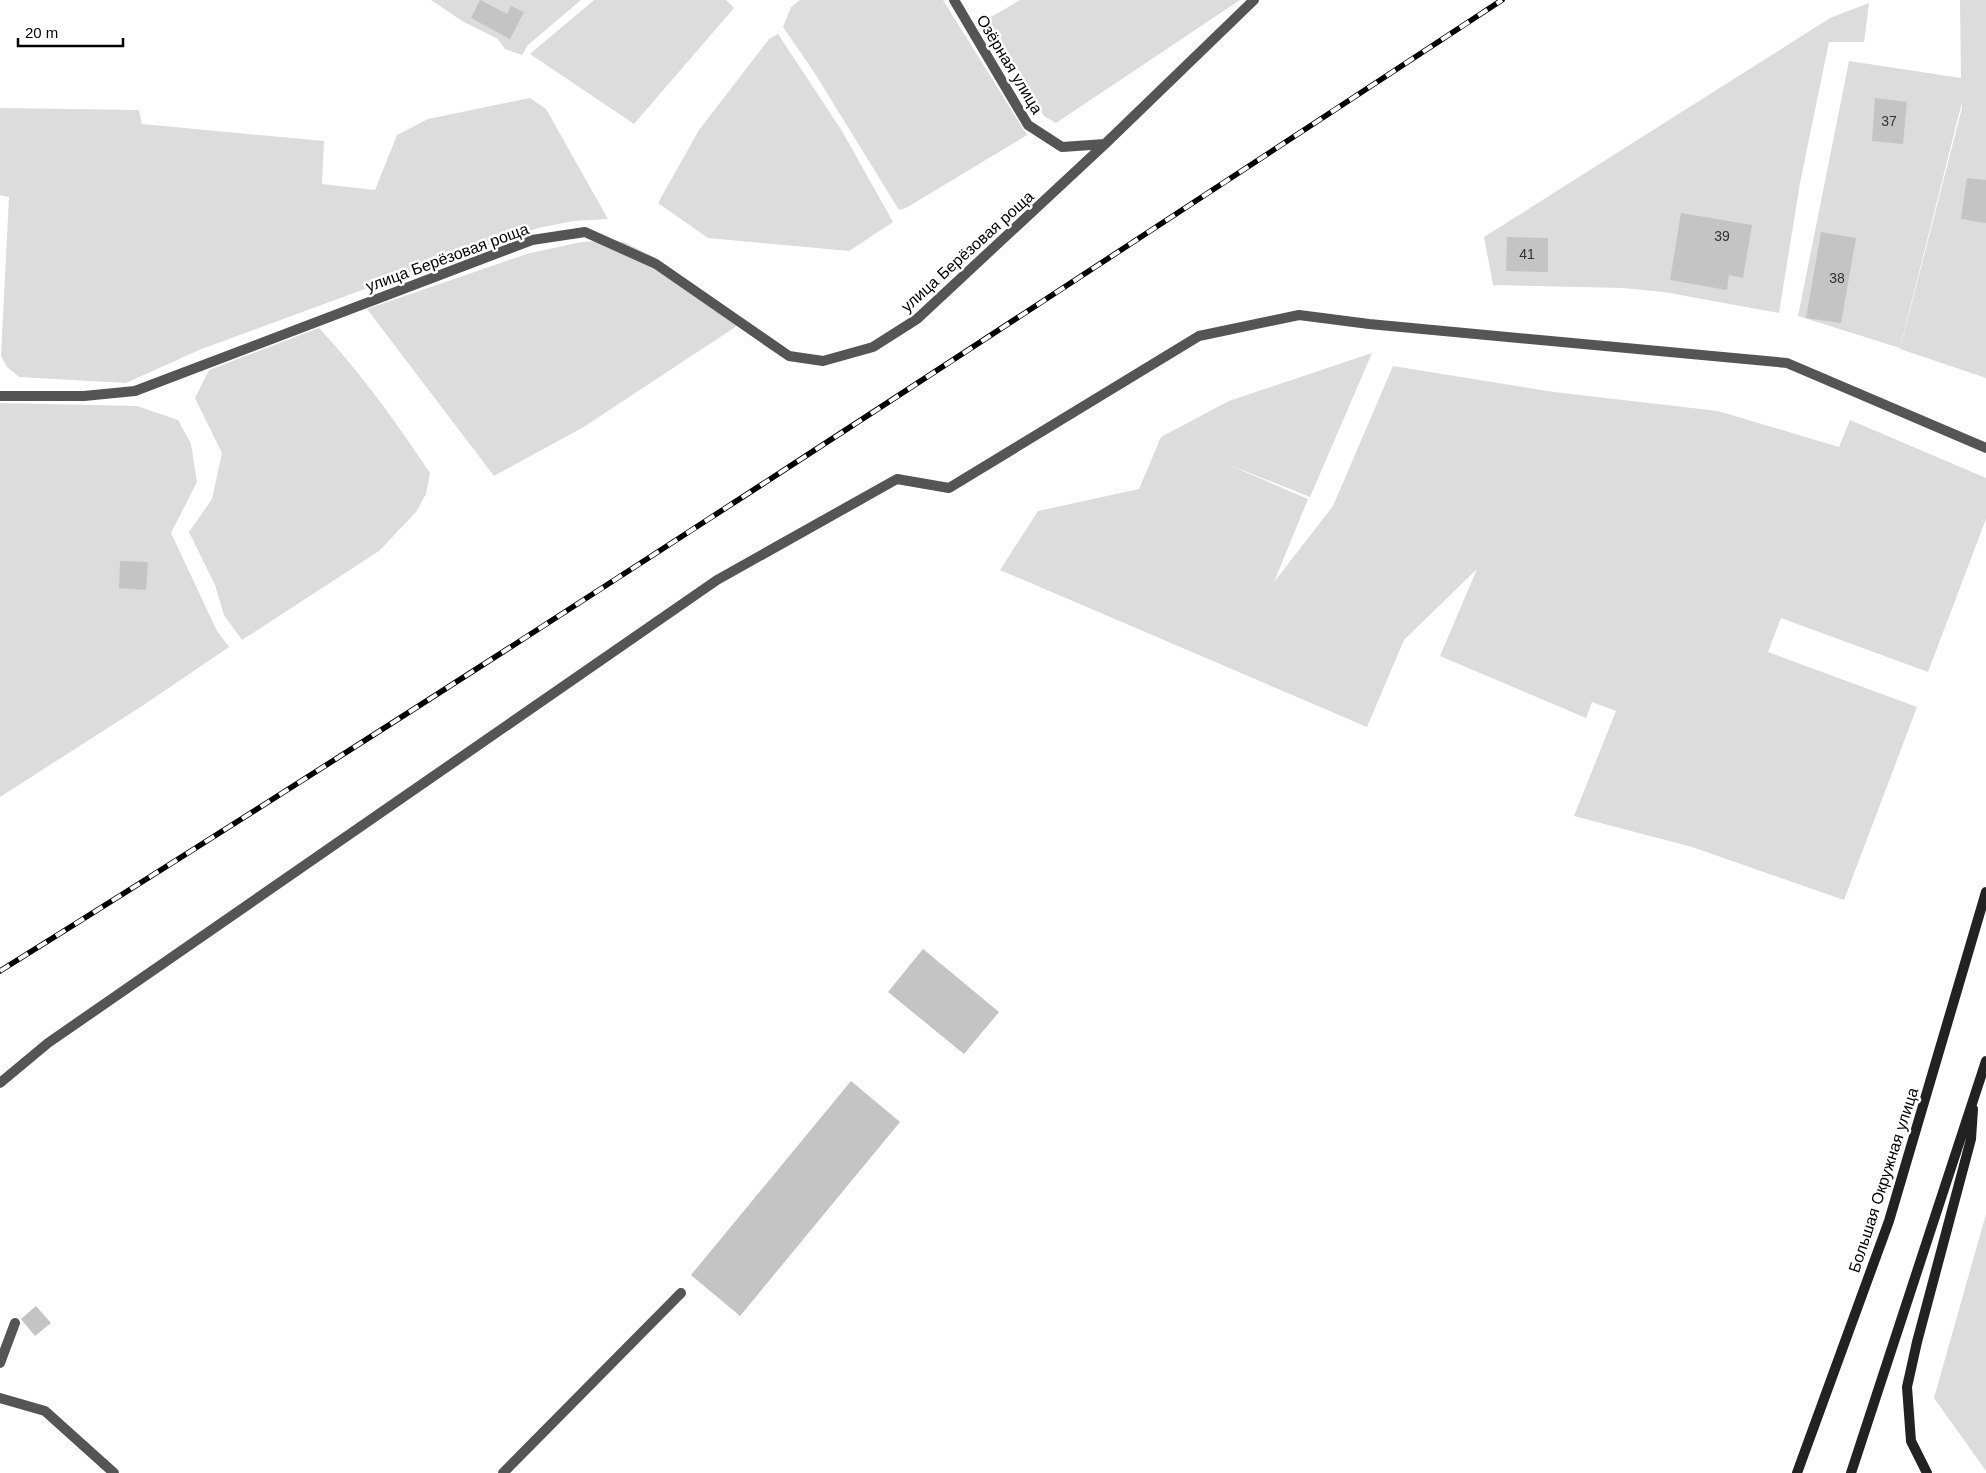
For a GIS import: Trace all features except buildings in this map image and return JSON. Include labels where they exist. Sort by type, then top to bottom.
[{"type":"main road","name":"Большая Окружная улица","points":[[1796,1473],[1889,1221],[1986,892]]},
{"type":"main road","points":[[1851,1473],[1986,1060]]},
{"type":"main road","points":[[1927,1473],[1910,1440],[1907,1387],[1971,1139],[1974,1093]]},
{"type":"lane","name":"Озёрная улица","points":[[954,0],[1028,125],[1062,146],[1106,144]]},
{"type":"lane","name":"улица Берёзовая роща","points":[[0,396],[84,396],[134,391],[532,240],[585,232],[656,264],[789,356],[823,361],[872,347],[917,319],[1106,144],[1254,0]]},
{"type":"lane","points":[[0,1083],[56,1038],[717,580],[898,479],[949,488],[1199,336],[1299,315],[1369,324],[1787,363],[1986,448]]},
{"type":"lane","points":[[503,1473],[681,1293]]},
{"type":"lane","points":[[0,1363],[15,1323]]},
{"type":"lane","points":[[0,1398],[45,1411],[114,1473]]},
{"type":"shaded area","points":[[431,0],[581,0],[528,45],[522,55],[505,49],[498,39],[462,21]]},
{"type":"shaded area","points":[[594,0],[726,0],[734,8],[634,124],[530,54]]},
{"type":"shaded area","points":[[800,0],[943,0],[1027,135],[906,208],[899,210],[814,72],[783,27],[791,7]]},
{"type":"shaded area","points":[[1020,0],[1240,0],[1056,123],[1044,116],[986,20]]},
{"type":"shaded area","points":[[1960,0],[1986,0],[1986,378],[1900,349],[1962,102],[1900,348],[1798,316],[1849,61],[1961,78]]},
{"type":"shaded area","points":[[1869,3],[1864,42],[1829,42],[1800,183],[1779,313],[1664,292],[1622,288],[1493,285],[1484,237],[1830,18]]},
{"type":"shaded area","points":[[778,34],[842,131],[893,222],[849,251],[708,238],[658,203],[699,130],[769,39]]},
{"type":"shaded area","points":[[530,98],[546,109],[608,219],[574,221],[538,228],[441,261],[199,350],[126,383],[19,377],[7,367],[1,356],[9,197],[0,195],[0,108],[139,110],[142,124],[324,141],[322,184],[375,190],[397,135],[428,119]]},
{"type":"shaded area","points":[[582,242],[624,242],[656,258],[740,324],[582,428],[494,476],[367,309],[530,253]]},
{"type":"shaded area","points":[[319,328],[378,398],[430,473],[426,494],[416,512],[379,551],[242,640],[224,615],[215,585],[189,532],[212,499],[222,453],[195,398],[209,370]]},
{"type":"shaded area","points":[[1372,353],[1310,497],[1222,462],[1308,499],[1274,582],[1333,506],[1393,366],[1554,392],[1718,411],[1839,447],[1850,420],[1986,478],[1986,519],[1928,672],[1781,618],[1768,652],[1917,707],[1844,900],[1692,847],[1574,816],[1616,711],[1592,702],[1586,718],[1440,656],[1477,569],[1404,640],[1367,727],[1000,570],[1038,511],[1139,489],[1161,437],[1229,401]]},
{"type":"shaded area","points":[[0,403],[137,406],[178,420],[191,444],[197,482],[171,533],[217,631],[229,647],[142,706],[0,797]]},
{"type":"shaded area","points":[[1986,1214],[1986,1471],[1934,1398]]},
{"type":"railway","points":[[0,971],[566,611],[941,368],[1502,0]]}]
